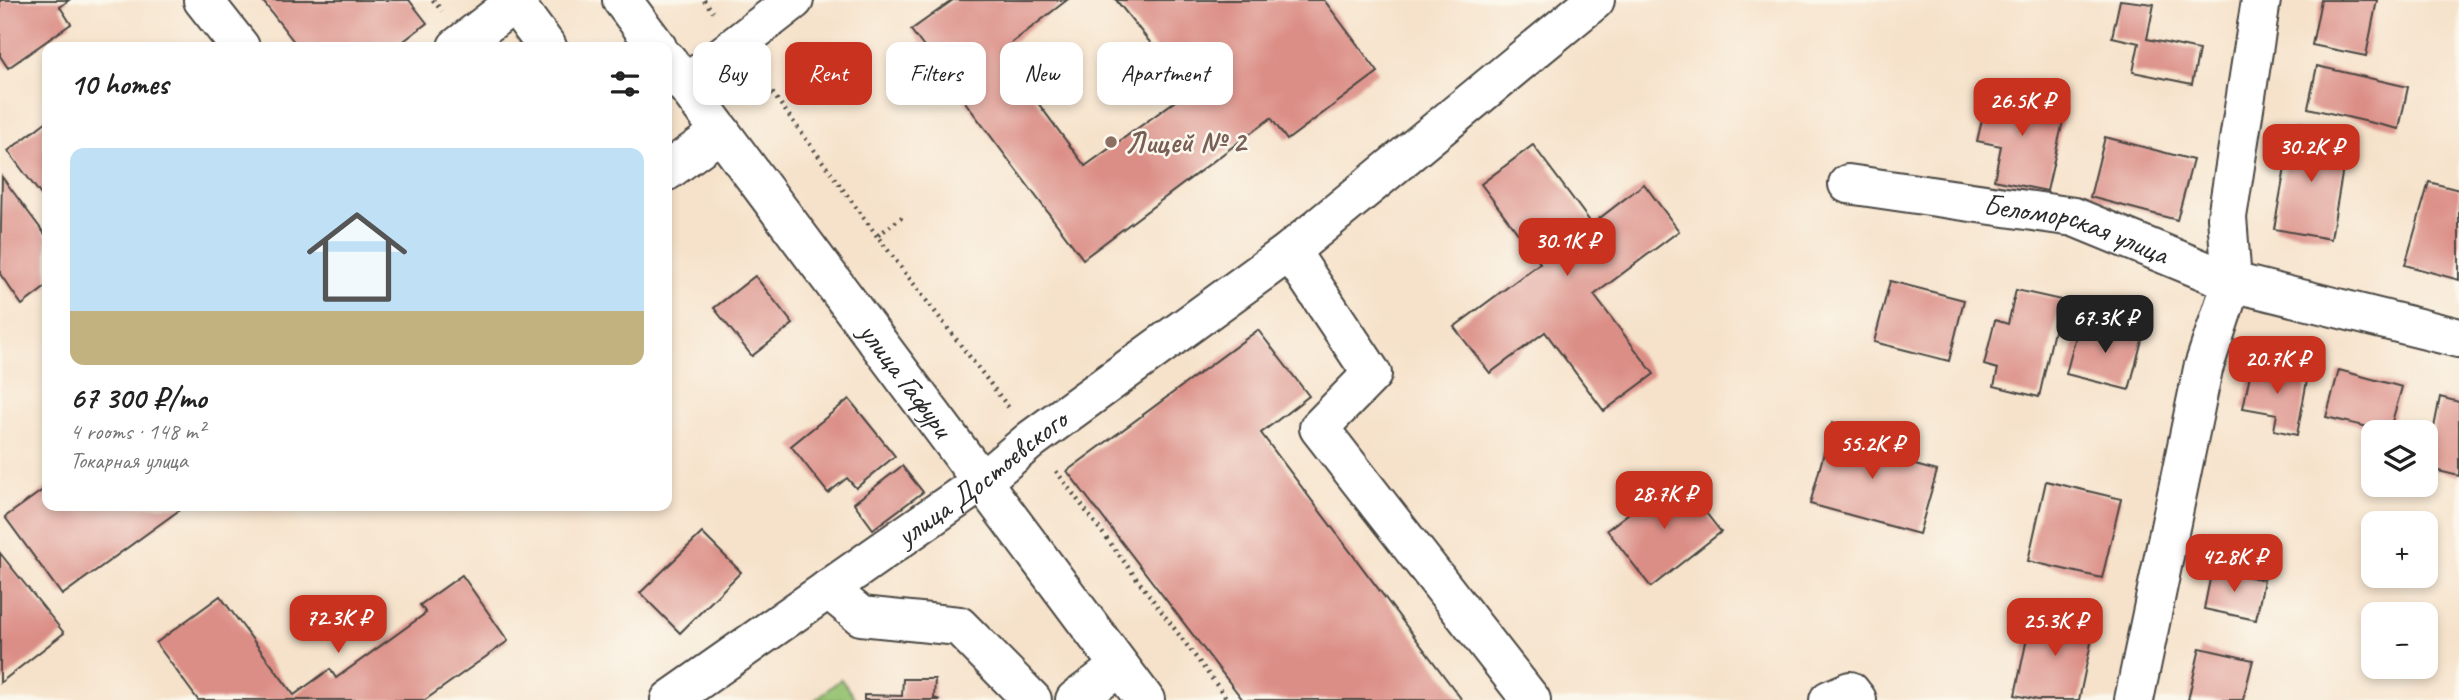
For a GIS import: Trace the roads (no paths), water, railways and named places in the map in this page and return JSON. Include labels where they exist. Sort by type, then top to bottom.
[{"type":"street","points":[[203,0],[236,42]]},
{"type":"street","points":[[622,0],[653,42]]},
{"type":"street","points":[[676,72],[737,45],[794,0]]},
{"type":"street","name":"улица Достоевского","points":[[670,700],[981,482],[1032,439],[1290,251],[1595,0]]},
{"type":"street","points":[[2134,700],[2203,369],[2232,282],[2227,217],[2261,0]]},
{"type":"street","points":[[463,42],[513,1],[543,42]]},
{"type":"street","name":"улица Гафури","points":[[676,72],[1145,700]]},
{"type":"street","points":[[672,167],[721,132]]},
{"type":"street","name":"Беломорская улица","points":[[1848,184],[2074,217],[2232,282],[2459,338]]},
{"type":"street","points":[[1290,251],[1372,374],[1318,428],[1531,700]]},
{"type":"street","points":[[828,589],[861,616],[959,626],[1032,700]]},
{"type":"street","points":[[1075,700],[1119,667]]},
{"type":"street","points":[[1829,700],[1850,691],[1857,700]]},
{"type":"place","name":"Лицей № 2","points":[[1111,142]]}]
